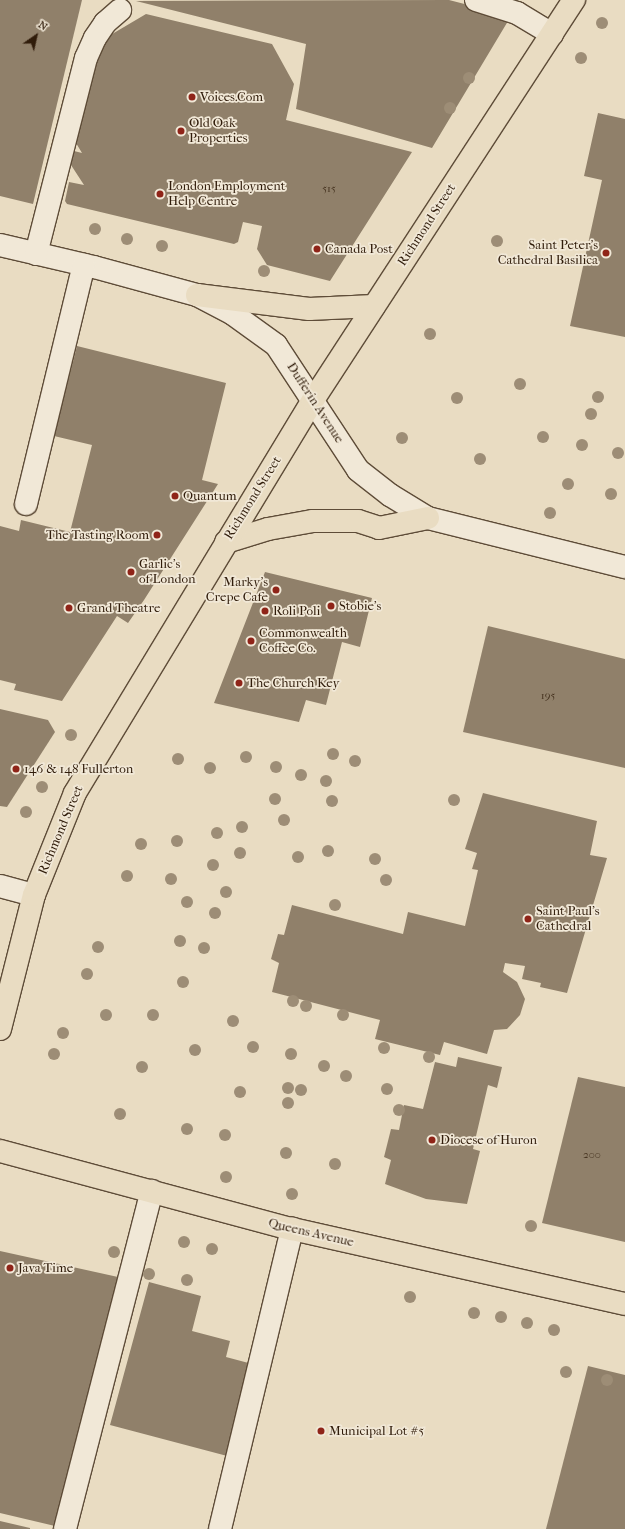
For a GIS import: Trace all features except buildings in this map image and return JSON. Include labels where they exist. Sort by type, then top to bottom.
[{"type":"main road","name":"Richmond Street","points":[[0,1029],[34,895],[75,793],[313,400],[574,0]]},
{"type":"main road","points":[[197,296],[309,309],[374,306]]},
{"type":"main road","points":[[226,542],[268,529],[312,521],[358,521],[379,528],[428,518]]},
{"type":"main road","name":"Queens Avenue","points":[[0,1151],[292,1229],[625,1304]]},
{"type":"street","points":[[476,0],[517,13],[552,34]]},
{"type":"street","points":[[36,254],[86,58],[98,33],[120,10]]},
{"type":"street","name":"Dufferin Avenue","points":[[0,245],[84,265],[197,296],[233,314],[276,345],[358,470],[390,495],[428,518],[625,567]]},
{"type":"street","points":[[26,504],[84,265]]},
{"type":"street","points":[[0,886],[34,895]]},
{"type":"street","points":[[65,1529],[152,1191]]},
{"type":"street","points":[[220,1529],[292,1229]]},
{"type":"place","name":"Voices.Com","points":[[192,97]]},
{"type":"place","name":"Old Oak Properties","points":[[181,131]]},
{"type":"place","name":"London Employment Help Centre","points":[[160,194]]},
{"type":"place","name":"Canada Post","points":[[317,249]]},
{"type":"place","name":"Saint Peter's Cathedral Basilica","points":[[606,253]]},
{"type":"place","name":"Quantum","points":[[175,496]]},
{"type":"place","name":"The Tasting Room","points":[[157,535]]},
{"type":"place","name":"Garlic's of London","points":[[131,572]]},
{"type":"place","name":"Marky's Crepe Cafe","points":[[276,590]]},
{"type":"place","name":"Stobie's","points":[[331,606]]},
{"type":"place","name":"Grand Theatre","points":[[69,608]]},
{"type":"place","name":"Roli Poli","points":[[265,611]]},
{"type":"place","name":"Commonwealth Coffee Co.","points":[[251,641]]},
{"type":"place","name":"The Church Key","points":[[239,683]]},
{"type":"place","name":"146 & 148 Fullerton","points":[[16,769]]},
{"type":"place","name":"Saint Paul's Cathedral","points":[[528,919]]},
{"type":"place","name":"Diocese of Huron","points":[[432,1140]]},
{"type":"place","name":"Java Time","points":[[10,1268]]},
{"type":"place","name":"Municipal Lot #5","points":[[321,1431]]}]
